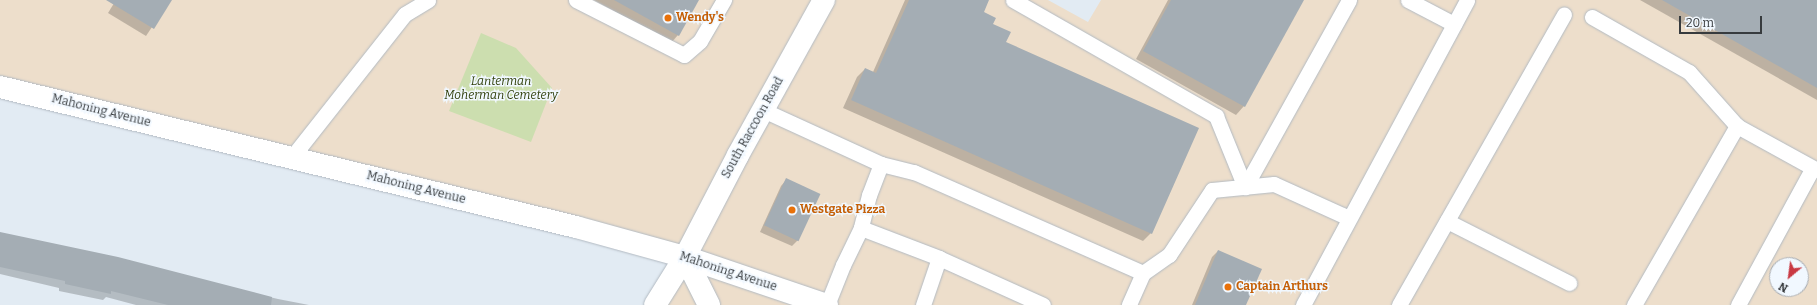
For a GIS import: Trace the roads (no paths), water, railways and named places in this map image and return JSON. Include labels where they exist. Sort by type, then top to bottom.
[{"type":"main road","name":"South Raccoon Road","points":[[655,305],[685,258],[822,1]]},
{"type":"main road","name":"Mahoning Avenue","points":[[0,86],[576,226],[685,258],[827,305]]},
{"type":"main road","points":[[685,258],[709,305]]},
{"type":"lane","points":[[292,157],[405,14],[428,0]]},
{"type":"lane","points":[[576,0],[684,55],[700,41],[724,0]]},
{"type":"lane","points":[[1012,0],[1216,116],[1244,187]]},
{"type":"lane","points":[[1244,187],[1349,0]]},
{"type":"lane","points":[[1408,0],[1454,24]]},
{"type":"lane","points":[[1303,305],[1467,0]]},
{"type":"lane","points":[[1399,305],[1564,15]]},
{"type":"lane","points":[[1592,17],[1689,72],[1737,126],[1814,169],[1738,305]]},
{"type":"lane","points":[[763,110],[880,164],[914,172],[1143,273]]},
{"type":"lane","points":[[1634,305],[1737,126]]},
{"type":"lane","points":[[827,305],[842,265],[861,228],[869,195],[880,164]]},
{"type":"lane","points":[[1129,305],[1143,273],[1169,255],[1212,190],[1274,184],[1349,218]]},
{"type":"lane","points":[[1447,221],[1569,283]]},
{"type":"lane","points":[[861,228],[939,258],[1043,305]]},
{"type":"lane","points":[[923,305],[939,258]]},
{"type":"place","name":"Wendy's","points":[[668,18]]},
{"type":"place","name":"Westgate Pizza","points":[[792,210]]},
{"type":"place","name":"Captain Arthurs","points":[[1228,287]]},
{"type":"park label","name":"Lanterman Moherman Cemetery","points":[[501,89]]}]
